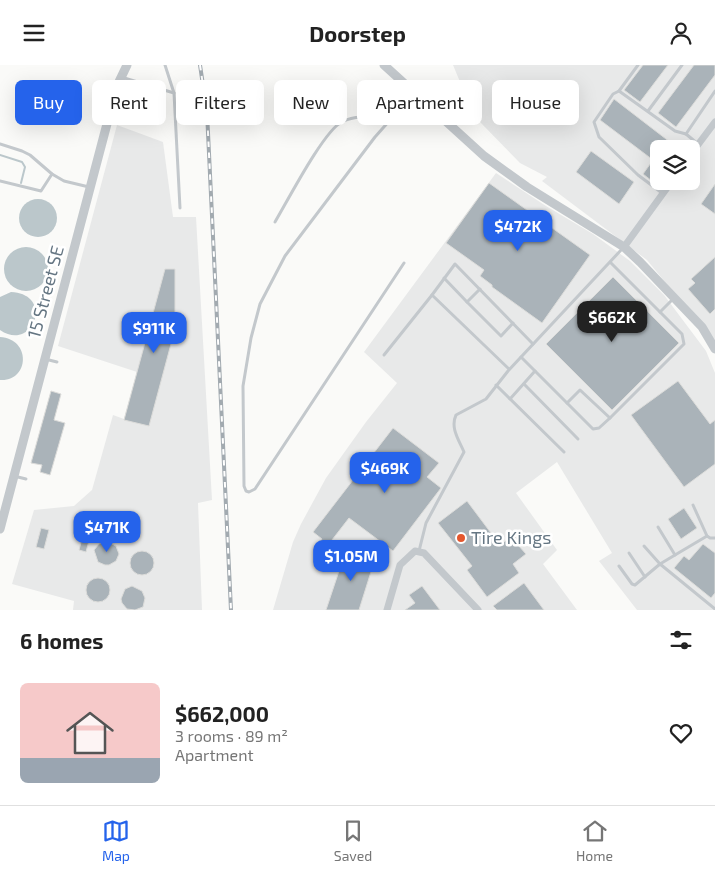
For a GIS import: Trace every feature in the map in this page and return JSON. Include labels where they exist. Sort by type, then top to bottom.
[{"type":"street","name":"15 Street SE","points":[[0,529],[1,519],[90,188],[121,77],[127,65]]},
{"type":"street","points":[[384,65],[401,80]]},
{"type":"street","points":[[700,142],[715,122]]},
{"type":"street","points":[[451,125],[484,156],[528,187],[624,247],[702,327],[715,349]]},
{"type":"street","points":[[624,247],[665,190]]},
{"type":"street","points":[[387,610],[400,565],[415,551],[424,553],[478,610]]},
{"type":"lane","points":[[165,65],[174,93],[180,208]]},
{"type":"lane","points":[[638,65],[620,91],[613,93],[594,122],[599,137],[638,175],[663,193]]},
{"type":"lane","points":[[648,111],[682,65]]},
{"type":"lane","points":[[121,77],[174,93]]},
{"type":"lane","points":[[620,91],[675,131],[686,134],[693,140]]},
{"type":"lane","points":[[686,134],[715,91]]},
{"type":"lane","points":[[275,222],[325,138],[341,122],[357,118]]},
{"type":"lane","points":[[386,125],[285,256],[260,304],[251,338],[243,386],[244,486],[246,491],[249,492],[255,489],[404,263]]},
{"type":"lane","points":[[0,144],[30,155],[52,174],[64,181],[90,188]]},
{"type":"lane","points":[[0,181],[41,191],[52,174]]},
{"type":"lane","points":[[419,552],[426,523],[464,452],[454,430],[455,418],[463,411],[476,406],[486,399],[509,369],[611,263],[624,247]]},
{"type":"lane","points":[[521,357],[593,429],[599,428],[610,419],[684,344],[682,334],[611,263]]},
{"type":"lane","points":[[384,355],[455,264],[533,344]]},
{"type":"lane","points":[[444,278],[501,336],[513,323]]},
{"type":"lane","points":[[467,302],[480,289]]},
{"type":"lane","points":[[432,295],[509,369]]},
{"type":"lane","points":[[660,311],[674,298]]},
{"type":"lane","points":[[45,359],[57,362]]},
{"type":"lane","points":[[510,399],[535,371]]},
{"type":"lane","points":[[524,384],[578,439]]},
{"type":"lane","points":[[496,385],[564,452]]},
{"type":"lane","points":[[567,403],[580,390],[610,419]]},
{"type":"lane","points":[[14,476],[26,479]]},
{"type":"lane","points":[[694,505],[707,536],[715,538]]},
{"type":"lane","points":[[658,527],[675,555]]},
{"type":"lane","points":[[618,566],[632,584],[635,585],[660,563],[707,536]]},
{"type":"lane","points":[[644,546],[660,563],[715,609]]},
{"type":"lane","points":[[629,553],[645,577]]},
{"type":"shaded area","points":[[453,65],[715,65],[715,343],[647,260],[542,181],[547,177],[520,163],[482,124],[482,80],[459,80]]},
{"type":"shaded area","points":[[117,125],[163,142],[173,217],[196,217],[212,500],[198,503],[202,610],[73,610],[74,601],[12,584],[34,510],[74,506],[92,490],[113,415],[124,419],[137,372],[58,346]]},
{"type":"shaded area","points":[[496,173],[593,234],[630,261],[664,295],[706,351],[715,373],[715,610],[637,610],[599,561],[612,553],[557,462],[516,493],[557,550],[543,564],[577,610],[273,610],[293,542],[326,478],[397,383],[364,352]]},
{"type":"shaded area","points":[[38,199],[51,205],[57,218],[51,231],[38,237],[25,231],[19,218],[25,205]]},
{"type":"shaded area","points":[[26,247],[38,251],[44,257],[48,269],[44,281],[38,287],[26,291],[14,287],[8,281],[4,269],[8,257],[14,251]]},
{"type":"shaded area","points":[[11,292],[25,295],[32,302],[36,311],[30,329],[22,334],[12,335],[0,330],[0,297]]},
{"type":"shaded area","points":[[0,337],[18,345],[22,352],[21,368],[10,379],[0,380]]},
{"type":"building","points":[[643,65],[668,65],[640,102],[624,90]]},
{"type":"building","points":[[694,65],[715,65],[715,75],[676,127],[658,113]]},
{"type":"building","points":[[614,99],[667,140],[650,140],[650,158],[600,120]]},
{"type":"building","points":[[591,151],[634,182],[619,204],[576,172]]},
{"type":"building","points":[[650,164],[650,179],[643,174]]},
{"type":"building","points":[[489,183],[590,255],[542,323],[492,287],[480,276],[484,270],[446,243]]},
{"type":"building","points":[[715,184],[715,214],[701,204]]},
{"type":"building","points":[[715,257],[715,309],[710,314],[688,289],[695,283],[691,279]]},
{"type":"building","points":[[165,269],[175,269],[175,329],[149,426],[124,420]]},
{"type":"building","points":[[613,277],[679,343],[612,410],[546,344]]},
{"type":"building","points":[[678,381],[710,424],[715,420],[715,464],[684,487],[631,415]]},
{"type":"building","points":[[51,391],[61,394],[54,420],[65,423],[50,475],[40,472],[42,465],[31,463]]},
{"type":"building","points":[[393,428],[439,463],[427,477],[441,488],[393,551],[349,518],[325,549],[318,544],[322,539],[313,532]]},
{"type":"building","points":[[467,501],[500,545],[514,534],[520,543],[518,545],[526,554],[513,564],[519,573],[487,597],[467,570],[472,566],[438,523]]},
{"type":"building","points":[[684,508],[697,528],[681,539],[668,519]]},
{"type":"building","points":[[41,528],[49,530],[44,549],[36,547]]},
{"type":"building","points":[[84,531],[91,533],[86,552],[79,550]]},
{"type":"building","points":[[106,541],[116,546],[119,554],[116,561],[109,565],[98,562],[94,550],[99,544]]},
{"type":"building","points":[[703,544],[715,553],[715,593],[711,598],[674,568],[684,556],[689,560]]},
{"type":"building","points":[[346,550],[375,559],[359,610],[326,610]]},
{"type":"building","points":[[142,551],[147,552],[153,558],[153,568],[147,574],[142,575],[137,574],[131,568],[130,563],[131,558],[137,552]]},
{"type":"building","points":[[98,578],[103,579],[109,585],[109,595],[103,601],[98,602],[93,601],[87,595],[86,590],[87,585],[93,579]]},
{"type":"building","points":[[524,583],[544,610],[497,610],[493,606]]},
{"type":"building","points":[[132,586],[142,591],[145,598],[143,607],[135,610],[127,609],[121,599],[125,589]]},
{"type":"building","points":[[422,586],[440,610],[405,610],[415,603],[409,595]]},
{"type":"waterway","points":[[0,155],[22,162],[25,167],[21,183]]},
{"type":"railway","points":[[200,65],[207,112],[231,610]]},
{"type":"place","name":"Tire Kings","points":[[461,538]]}]
